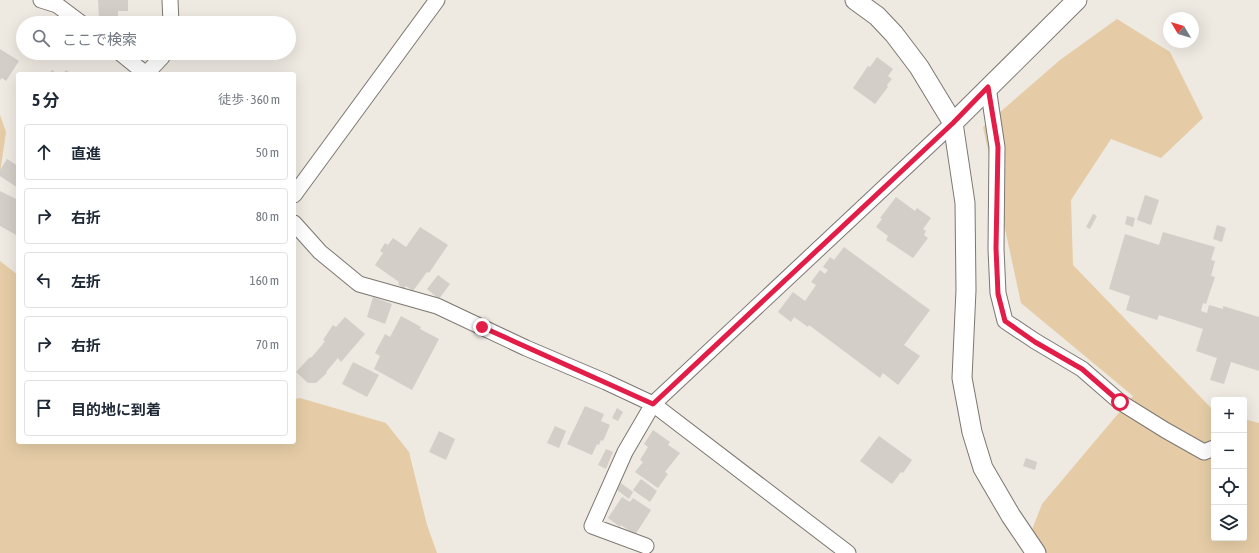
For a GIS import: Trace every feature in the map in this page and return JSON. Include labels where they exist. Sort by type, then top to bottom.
[{"type":"street","points":[[41,0],[57,5],[72,16]]},
{"type":"street","points":[[170,0],[171,16]]},
{"type":"street","points":[[296,192],[438,0]]},
{"type":"street","points":[[855,0],[877,16],[894,34],[919,68],[953,123],[965,203],[966,290],[962,378],[972,432],[983,468],[1011,516],[1036,553]]},
{"type":"street","points":[[646,546],[592,526],[625,452],[653,404],[953,123],[1078,0]]},
{"type":"street","points":[[129,60],[144,72]]},
{"type":"street","points":[[148,72],[159,60]]},
{"type":"street","points":[[988,87],[998,147],[996,248],[998,294],[1005,321],[1035,342],[1082,369],[1120,402],[1204,452],[1211,449]]},
{"type":"street","points":[[296,225],[320,252],[359,284],[438,306],[526,348],[653,404],[848,553]]},
{"type":"shaded area","points":[[1117,19],[1170,52],[1203,118],[1161,158],[1111,139],[1071,200],[1073,265],[1211,408],[1211,541],[1247,541],[1247,420],[1259,423],[1259,553],[1023,553],[1042,504],[1133,396],[1021,303],[983,127],[1060,60]]},
{"type":"shaded area","points":[[0,115],[6,132],[0,173]]},
{"type":"shaded area","points":[[0,261],[16,273],[16,444],[296,444],[296,399],[300,398],[386,423],[409,452],[427,525],[437,553],[0,553]]},
{"type":"building","points":[[98,0],[128,0],[128,11],[118,11],[118,16],[99,16]]},
{"type":"building","points":[[0,49],[19,61],[6,81],[2,78],[0,80]]},
{"type":"building","points":[[877,57],[893,69],[888,76],[892,79],[887,85],[888,87],[875,104],[853,88],[868,66],[870,67]]},
{"type":"building","points":[[7,159],[16,165],[16,187],[0,176],[0,170]]},
{"type":"building","points":[[0,191],[16,199],[16,235],[0,226]]},
{"type":"building","points":[[1145,195],[1159,200],[1151,225],[1137,220]]},
{"type":"building","points":[[896,197],[915,211],[917,208],[931,218],[923,229],[926,231],[924,235],[928,238],[913,258],[886,240],[888,236],[876,227],[882,219],[880,218]]},
{"type":"building","points":[[1093,214],[1097,216],[1090,229],[1086,227]]},
{"type":"building","points":[[1127,216],[1135,218],[1133,227],[1125,224]]},
{"type":"building","points":[[1217,225],[1226,228],[1222,242],[1213,239]]},
{"type":"building","points":[[420,227],[448,245],[429,273],[427,272],[413,291],[406,286],[404,289],[398,284],[399,282],[375,265],[383,253],[380,251],[385,243],[388,245],[393,238],[406,247]]},
{"type":"building","points":[[1163,232],[1215,247],[1211,260],[1215,261],[1211,276],[1215,277],[1206,304],[1203,303],[1201,311],[1207,313],[1209,305],[1223,309],[1223,306],[1259,317],[1259,371],[1231,362],[1224,384],[1210,380],[1217,358],[1196,351],[1203,329],[1159,315],[1157,320],[1126,310],[1130,296],[1109,289],[1125,234],[1159,245]]},
{"type":"building","points":[[844,247],[930,310],[904,345],[920,356],[898,385],[883,373],[880,378],[809,325],[808,327],[794,317],[791,322],[778,312],[793,292],[805,301],[816,285],[811,282],[820,270],[825,274],[828,270],[823,267],[830,257],[834,260]]},
{"type":"building","points":[[438,275],[450,284],[439,299],[427,289]]},
{"type":"building","points":[[373,297],[392,304],[385,324],[367,317]]},
{"type":"building","points":[[401,316],[421,327],[420,329],[439,339],[412,390],[374,369],[380,356],[375,353],[385,334],[390,337]]},
{"type":"building","points":[[345,317],[365,334],[341,362],[338,358],[326,372],[327,373],[316,383],[308,383],[296,372],[322,345],[325,341],[323,340],[333,325],[336,327]]},
{"type":"building","points":[[353,362],[379,375],[367,397],[342,384]]},
{"type":"building","points":[[585,406],[604,414],[601,421],[610,425],[603,441],[601,440],[599,445],[597,444],[592,455],[567,444]]},
{"type":"building","points":[[617,408],[623,412],[618,421],[612,418]]},
{"type":"building","points":[[555,426],[566,431],[559,448],[547,443]]},
{"type":"building","points":[[653,430],[670,442],[668,445],[680,453],[665,472],[668,474],[658,488],[635,472],[643,462],[640,460],[648,447],[644,444]]},
{"type":"building","points":[[439,431],[455,439],[446,460],[429,452]]},
{"type":"building","points":[[879,436],[912,460],[903,473],[901,472],[892,484],[860,461]]},
{"type":"building","points":[[606,449],[613,452],[606,469],[598,465]]},
{"type":"building","points":[[1026,458],[1037,462],[1035,470],[1023,466]]},
{"type":"building","points":[[641,479],[657,491],[650,502],[633,490]]},
{"type":"building","points":[[621,483],[633,492],[629,499],[617,490]]},
{"type":"building","points":[[622,497],[630,502],[633,498],[651,510],[635,535],[621,525],[620,527],[608,518]]},
{"type":"route","points":[[482,327],[653,404],[953,123],[988,87],[998,147],[996,248],[998,294],[1005,321],[1035,342],[1082,369],[1120,402]]}]
